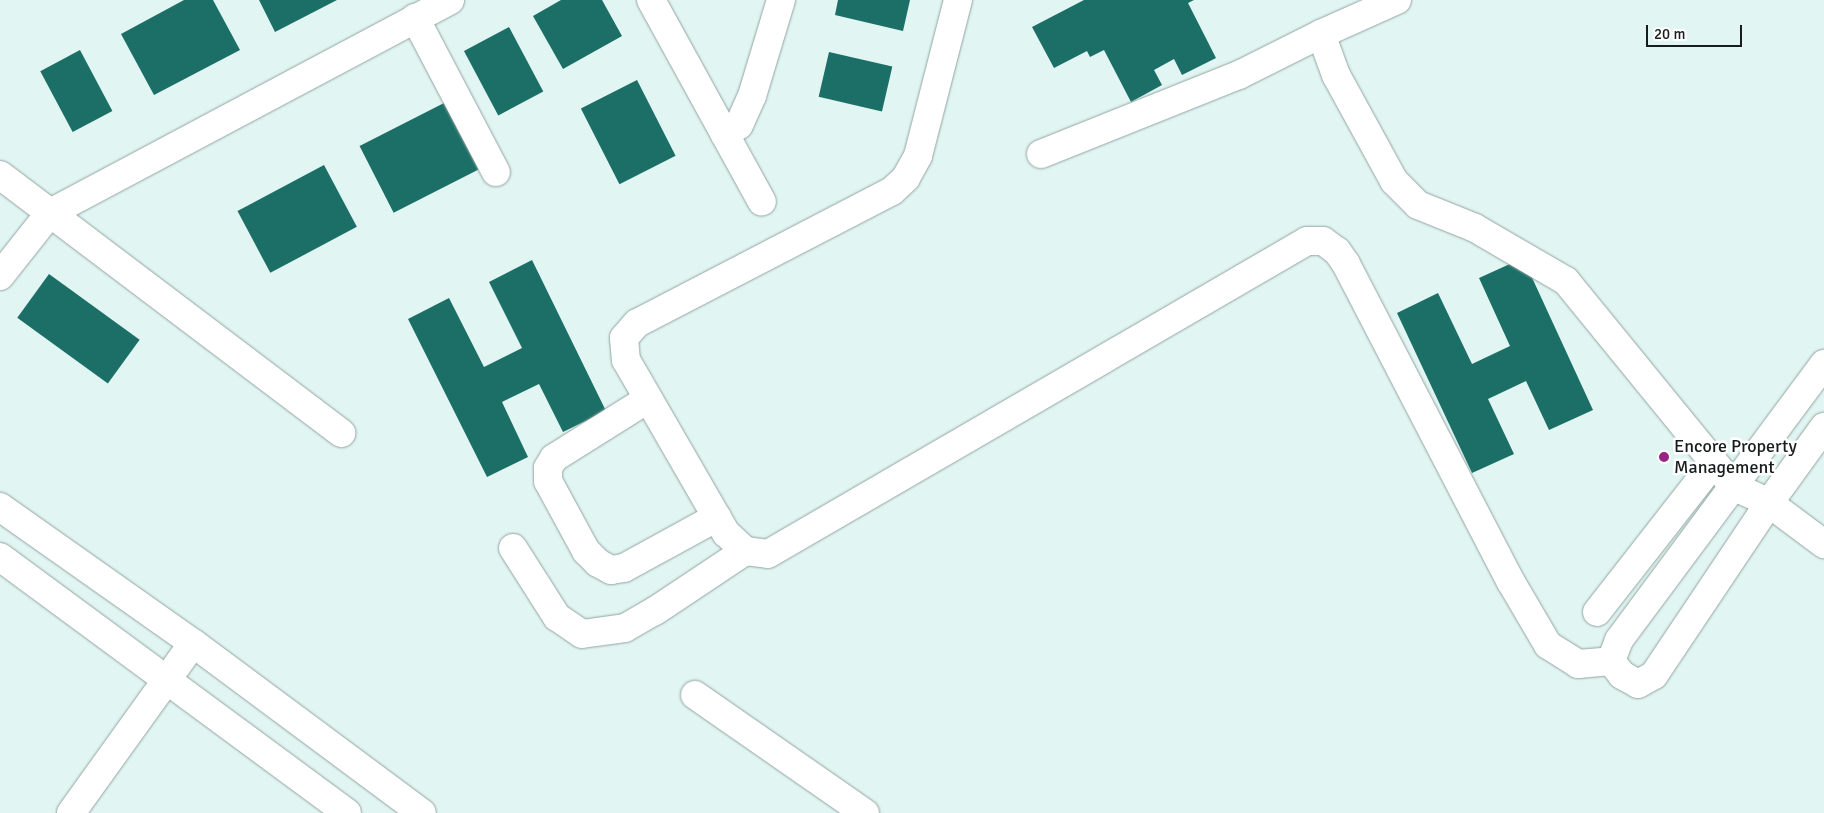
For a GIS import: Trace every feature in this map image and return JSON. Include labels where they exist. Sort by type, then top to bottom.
[{"type":"street","points":[[0,276],[50,213],[450,0]]},
{"type":"street","points":[[651,0],[762,202]]},
{"type":"street","points":[[725,135],[739,125],[752,96],[781,0]]},
{"type":"street","points":[[958,0],[918,156],[906,178],[892,191],[637,324],[624,338],[626,360],[726,532],[745,551],[768,554],[1307,241],[1322,241],[1337,251],[1346,264],[1511,582],[1548,645],[1578,664],[1612,661]]},
{"type":"street","points":[[1041,154],[1240,74],[1321,34],[1397,0]]},
{"type":"street","points":[[415,18],[496,172]]},
{"type":"street","points":[[1321,34],[1336,74],[1394,181],[1418,205],[1475,228],[1566,281],[1733,486],[1768,503],[1824,544]]},
{"type":"street","points":[[0,175],[340,433]]},
{"type":"street","points":[[1612,661],[1619,640],[1824,364]]},
{"type":"street","points":[[648,399],[554,458],[548,468],[548,481],[586,551],[598,563],[611,570],[624,568],[717,517]]},
{"type":"street","points":[[1612,661],[1622,675],[1638,684],[1654,674],[1768,503],[1824,428]]},
{"type":"street","points":[[1597,612],[1714,462]]},
{"type":"street","points":[[0,507],[193,643],[422,813]]},
{"type":"street","points":[[513,548],[557,618],[582,634],[625,628],[655,611],[745,551]]},
{"type":"street","points":[[0,556],[347,813]]},
{"type":"street","points":[[71,813],[193,643]]},
{"type":"street","points":[[695,695],[865,813]]},
{"type":"building","points":[[184,0],[213,0],[240,50],[154,95],[121,34]]},
{"type":"building","points":[[259,0],[337,0],[275,32]]},
{"type":"building","points":[[561,0],[602,0],[622,36],[563,69],[533,16]]},
{"type":"building","points":[[838,0],[910,0],[903,31],[835,15]]},
{"type":"building","points":[[1084,0],[1194,0],[1188,3],[1216,58],[1182,75],[1174,59],[1154,70],[1162,85],[1131,102],[1104,50],[1090,57],[1087,51],[1054,68],[1032,27]]},
{"type":"building","points":[[509,27],[543,91],[498,115],[464,51]]},
{"type":"building","points":[[80,50],[112,111],[73,132],[40,71]]},
{"type":"building","points":[[829,52],[892,67],[882,111],[819,97]]},
{"type":"building","points":[[637,80],[676,156],[619,184],[581,109]]},
{"type":"building","points":[[446,102],[480,169],[394,213],[360,146]]},
{"type":"building","points":[[324,165],[357,227],[270,273],[237,211]]},
{"type":"building","points":[[1523,258],[1593,410],[1549,430],[1526,381],[1488,399],[1514,454],[1472,473],[1397,313],[1438,293],[1472,364],[1510,346],[1479,278]]},
{"type":"building","points":[[532,260],[606,411],[563,432],[539,384],[502,402],[528,457],[487,477],[408,319],[449,298],[484,367],[522,348],[489,282]]},
{"type":"building","points":[[49,274],[140,340],[108,384],[17,318]]},
{"type":"place","name":"Encore Property Management","points":[[1664,457]]}]
